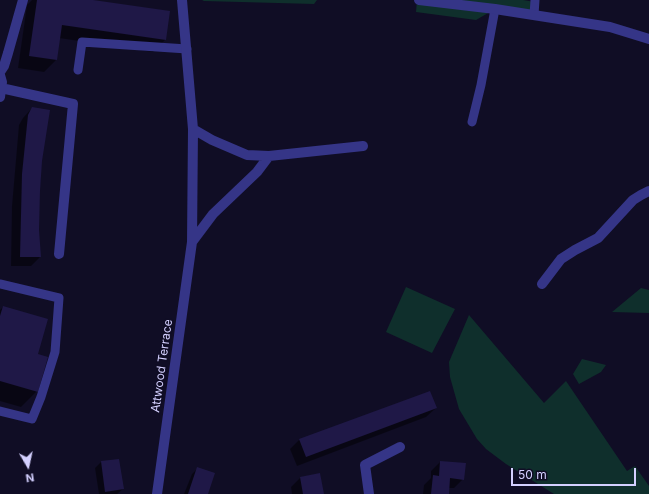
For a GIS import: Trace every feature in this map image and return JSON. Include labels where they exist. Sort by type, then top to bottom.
[{"type":"street","points":[[23,0],[4,66],[0,73],[2,82],[1,92],[73,104],[59,254]]},
{"type":"street","name":"Attwood Terrace","points":[[157,494],[192,242],[193,129],[182,0]]},
{"type":"street","points":[[419,0],[495,9],[610,27],[649,39]]},
{"type":"street","points":[[193,129],[212,140],[247,155],[269,156],[363,146]]},
{"type":"street","name":"Attwood Terrace","points":[[192,242],[213,214],[257,172],[269,156]]},
{"type":"street","points":[[542,284],[561,259],[598,238],[633,200],[649,191]]},
{"type":"street","points":[[369,494],[365,465],[400,447]]},
{"type":"lane","points":[[534,16],[535,0]]},
{"type":"lane","points":[[472,122],[495,9]]},
{"type":"lane","points":[[78,70],[82,42],[187,49]]},
{"type":"lane","points":[[0,284],[59,298],[55,352],[32,420],[0,411]]},
{"type":"green space","points":[[202,0],[317,0],[314,4]]},
{"type":"green space","points":[[417,0],[523,0],[535,2],[534,15],[495,9],[476,20],[416,12]]},
{"type":"green space","points":[[406,287],[455,309],[432,353],[386,332]]},
{"type":"green space","points":[[641,288],[649,290],[649,313],[612,312]]},
{"type":"green space","points":[[469,315],[544,403],[566,381],[627,471],[635,466],[649,486],[649,494],[554,494],[506,464],[486,449],[477,439],[459,409],[450,377],[449,362]]},
{"type":"green space","points":[[582,359],[606,365],[601,372],[579,384],[573,374]]},
{"type":"building","points":[[37,0],[93,0],[170,11],[166,40],[62,25],[57,60],[29,56]]},
{"type":"building","points":[[32,107],[50,110],[42,161],[40,191],[39,230],[41,257],[20,257],[22,174],[28,115]]},
{"type":"building","points":[[3,306],[48,319],[38,354],[48,357],[38,392],[0,381],[0,316]]},
{"type":"building","points":[[430,391],[437,408],[306,457],[299,439]]},
{"type":"building","points":[[119,459],[124,489],[105,492],[101,461]]},
{"type":"building","points":[[440,461],[466,463],[464,480],[450,478],[449,494],[431,494],[433,475],[439,476]]},
{"type":"building","points":[[197,467],[215,473],[208,494],[188,494]]},
{"type":"building","points":[[320,473],[324,494],[303,494],[300,477]]}]
